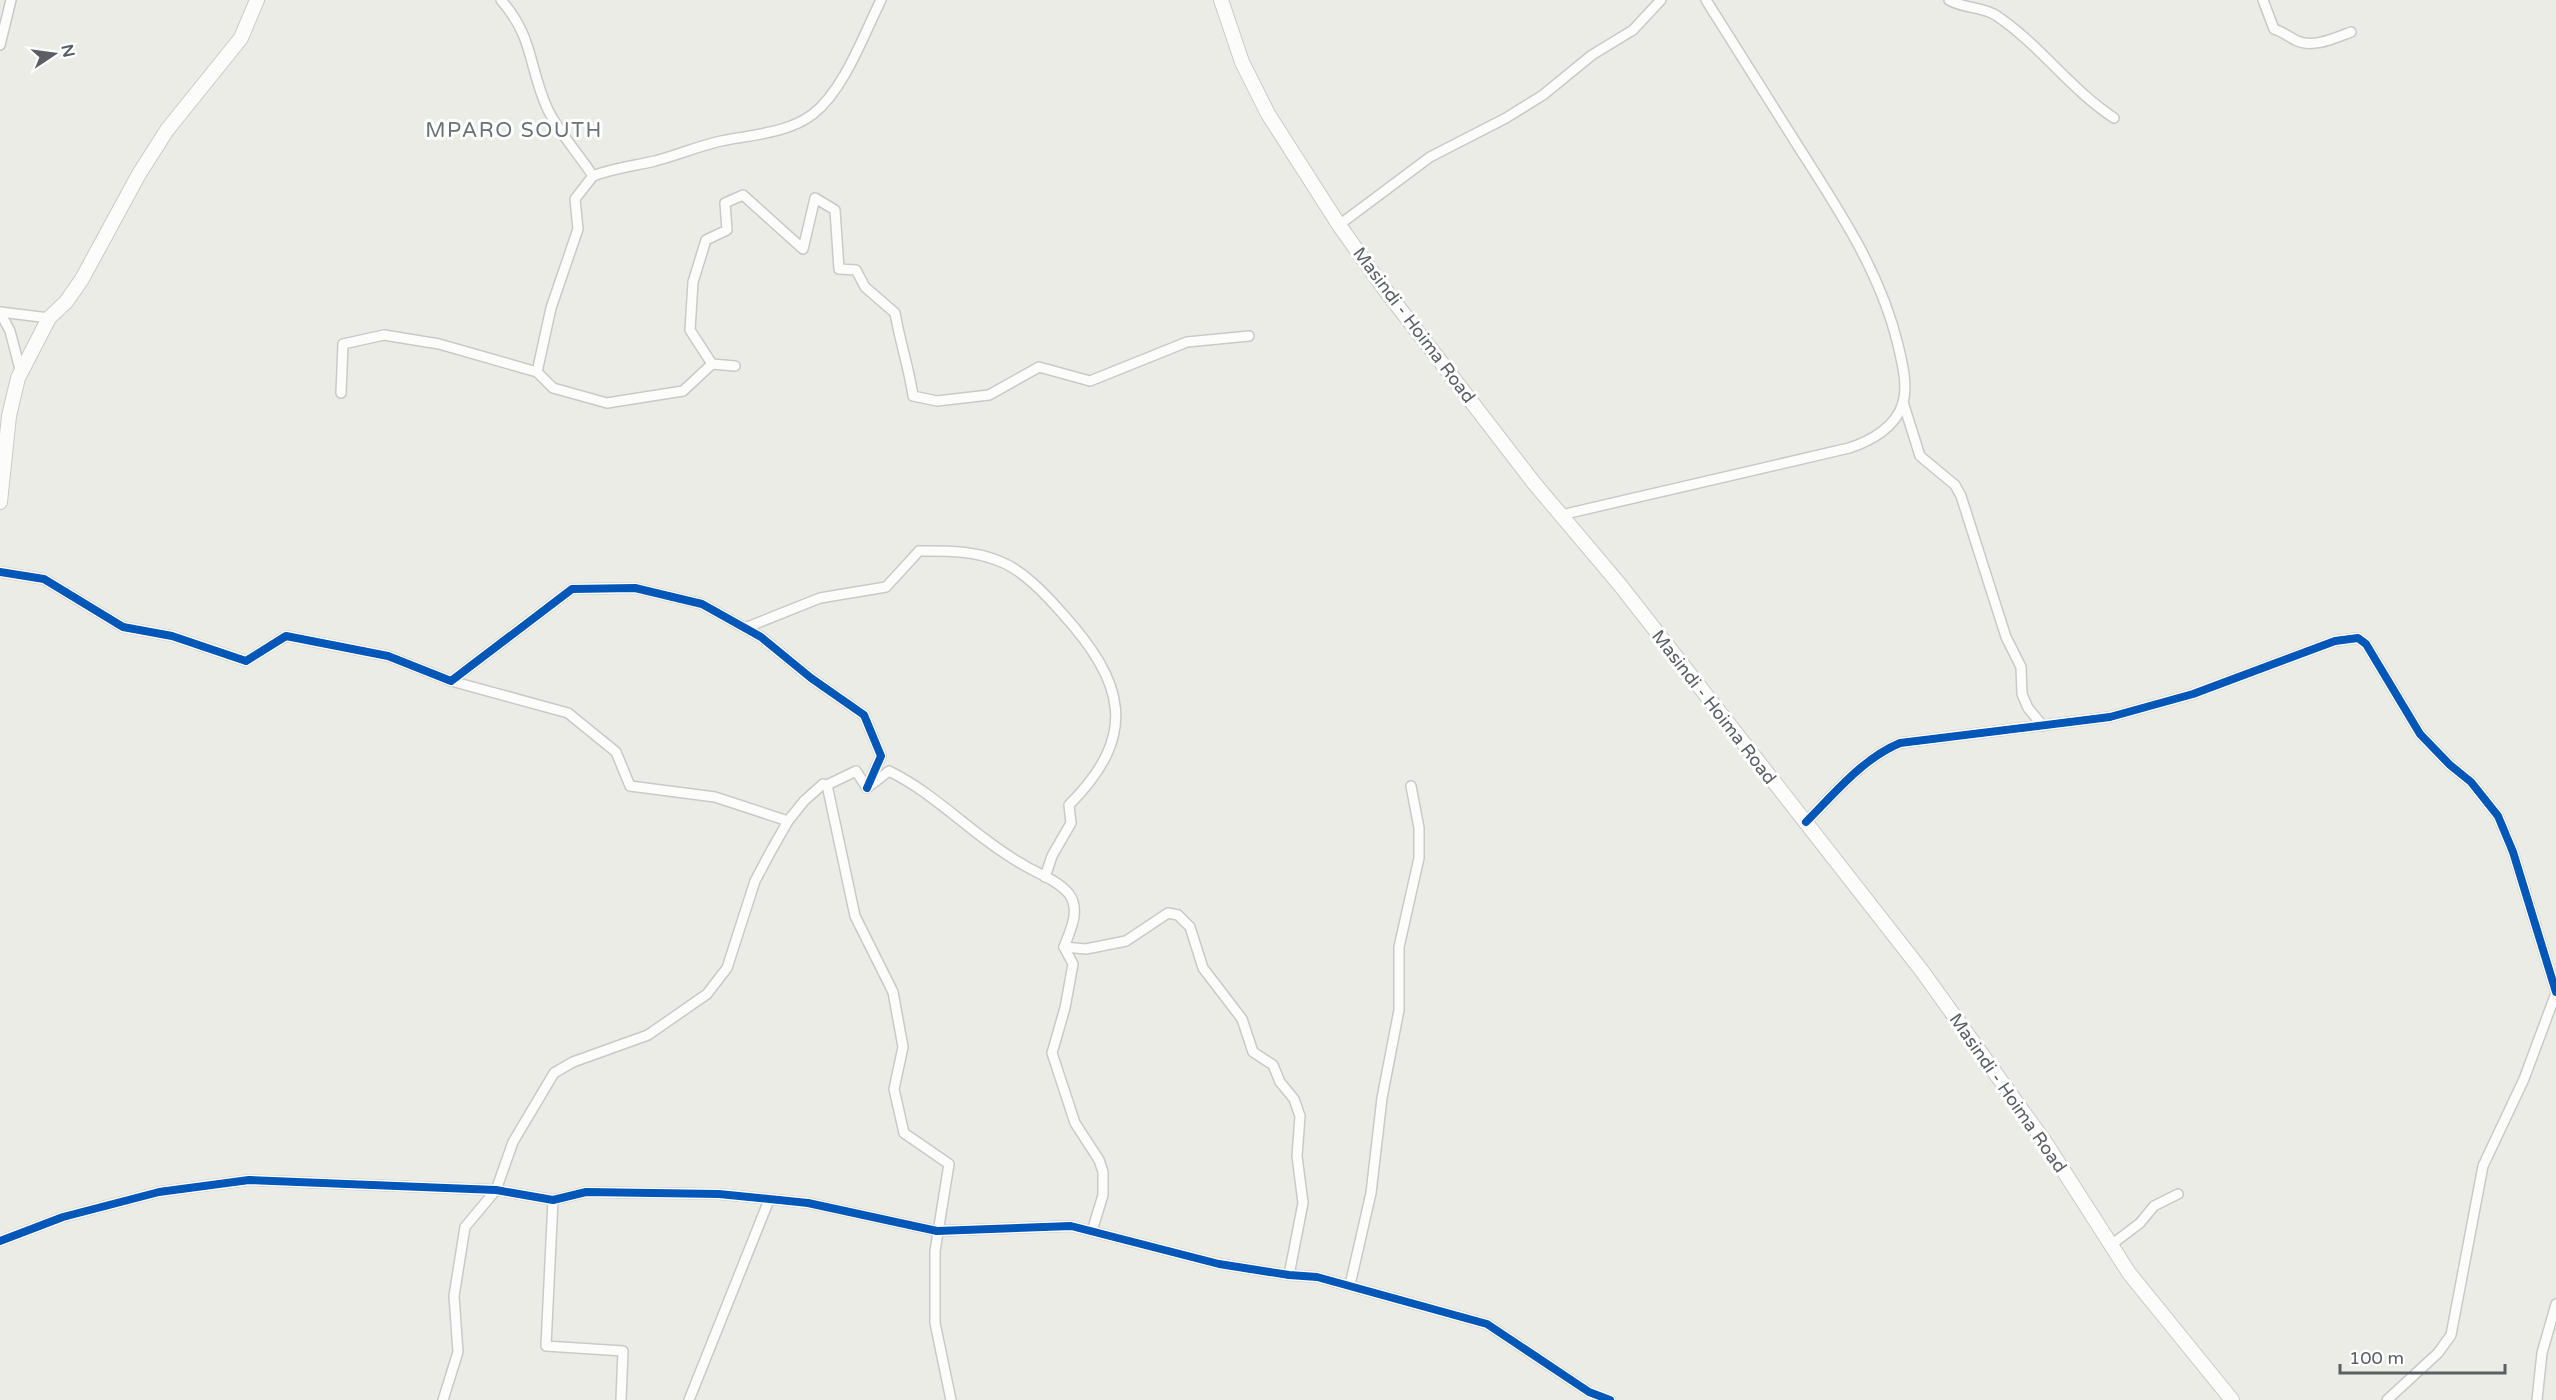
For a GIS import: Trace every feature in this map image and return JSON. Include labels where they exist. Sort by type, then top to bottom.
[{"type":"main road","points":[[0,502],[9,416],[21,373],[49,318],[66,302],[82,279],[139,174],[167,130],[241,38],[257,0]]},
{"type":"main road","name":"Masindi - Hoima Road","points":[[1221,0],[1252,87],[1339,225],[1403,313],[1922,971],[2047,1145],[2129,1273],[2232,1400]]},
{"type":"street","points":[[0,45],[11,0]]},
{"type":"street","points":[[501,0],[524,32],[531,49],[538,86],[559,131],[592,176]]},
{"type":"street","points":[[537,372],[551,308],[578,229],[575,199],[592,176],[616,167],[655,160],[713,143],[786,126],[814,114],[834,88],[858,49],[881,0]]},
{"type":"street","points":[[1339,225],[1430,157],[1513,114],[1543,95],[1592,55],[1633,30],[1661,0]]},
{"type":"street","points":[[1706,0],[1863,249],[1896,335],[1904,375],[1903,402],[1920,456],[1955,485],[1961,496],[2006,637],[2020,664],[2022,693],[2028,708],[2043,726]]},
{"type":"street","points":[[1949,0],[1977,7],[1998,17],[2078,92],[2114,118]]},
{"type":"street","points":[[2263,0],[2274,29],[2287,33],[2297,41],[2321,43],[2351,32]]},
{"type":"street","points":[[712,364],[690,330],[693,282],[706,240],[727,230],[725,203],[743,195],[803,249],[815,198],[835,210],[839,269],[856,270],[865,287],[895,313],[901,350],[909,370],[913,396],[937,400],[989,395],[1039,367],[1090,381],[1187,342],[1249,336]]},
{"type":"street","points":[[0,312],[49,318]]},
{"type":"street","points":[[0,312],[10,331],[21,373]]},
{"type":"street","points":[[341,393],[343,344],[384,335],[439,344],[537,372],[553,388],[607,403],[683,391],[712,364],[735,366]]},
{"type":"street","points":[[1561,515],[1849,448],[1871,439],[1886,428],[1897,416],[1903,402]]},
{"type":"street","points":[[745,628],[820,598],[886,586],[919,551],[958,551],[1000,561],[1042,590],[1086,640],[1110,679],[1117,717],[1105,760],[1090,783],[1069,805],[1071,824],[1052,856],[1045,877]]},
{"type":"street","points":[[0,572],[44,579],[123,627],[172,636],[246,661],[286,636],[388,656],[451,681],[568,713],[616,752],[630,786],[715,797],[788,821]]},
{"type":"street","points":[[451,681],[572,589],[635,588],[702,604],[762,637],[811,678],[864,715],[881,756],[867,788]]},
{"type":"street","points":[[1806,822],[1867,762],[1882,750],[1900,743],[2110,717],[2193,694],[2335,641],[2358,638],[2366,644],[2420,734],[2450,765],[2471,782],[2498,816],[2513,852],[2556,993],[2524,1079],[2483,1166],[2451,1335],[2438,1353],[2387,1400]]},
{"type":"street","points":[[444,1400],[458,1352],[454,1296],[465,1227],[496,1190],[513,1142],[554,1072],[573,1062],[648,1035],[707,994],[727,968],[755,881],[788,821],[804,801],[823,784],[827,785],[856,771],[867,788]]},
{"type":"street","points":[[867,788],[889,771],[913,783],[1003,854],[1061,886],[1073,903],[1074,920],[1064,947]]},
{"type":"street","points":[[827,785],[855,916],[893,992],[903,1047],[894,1089],[904,1133],[949,1164],[934,1251],[935,1323],[951,1400]]},
{"type":"street","points":[[1350,1285],[1371,1193],[1382,1098],[1399,1010],[1398,947],[1419,858],[1419,828],[1411,786]]},
{"type":"street","points":[[1064,947],[1086,949],[1126,941],[1168,913],[1178,915],[1190,927],[1203,968],[1242,1019],[1253,1052],[1273,1065],[1298,1107],[1300,1116],[1298,1156],[1303,1203],[1298,1240],[1289,1275]]},
{"type":"street","points":[[1064,947],[1074,964],[1065,1008],[1052,1053],[1075,1123],[1099,1160],[1103,1172],[1103,1195],[1092,1231]]},
{"type":"street","points":[[0,1241],[63,1217],[159,1192],[249,1180],[496,1190],[553,1200],[586,1192],[719,1194],[808,1203],[938,1231],[1071,1227],[1219,1264],[1317,1277],[1486,1324],[1589,1392],[1610,1400]]},
{"type":"street","points":[[2112,1245],[2140,1223],[2154,1206],[2178,1194]]},
{"type":"street","points":[[553,1200],[546,1346],[623,1351],[621,1400]]},
{"type":"street","points":[[688,1400],[769,1200]]},
{"type":"street","points":[[2537,1400],[2542,1353],[2556,1304]]},
{"type":"cycle path","points":[[0,572],[44,579],[123,627],[172,636],[246,661],[286,636],[388,656],[451,681],[572,589],[635,588],[702,604],[761,637],[811,678],[864,715],[881,756],[867,788]]},
{"type":"cycle path","points":[[1806,822],[1861,767],[1900,743],[2110,717],[2193,694],[2335,641],[2358,638],[2366,644],[2420,734],[2450,765],[2471,782],[2498,816],[2513,852],[2556,992]]},
{"type":"cycle path","points":[[0,1241],[63,1217],[159,1192],[249,1180],[496,1190],[553,1200],[586,1192],[719,1194],[808,1203],[937,1231],[1071,1226],[1219,1264],[1317,1277],[1487,1324],[1589,1392],[1610,1400]]},
{"type":"district","name":"MPARO SOUTH","points":[[514,130]]}]
